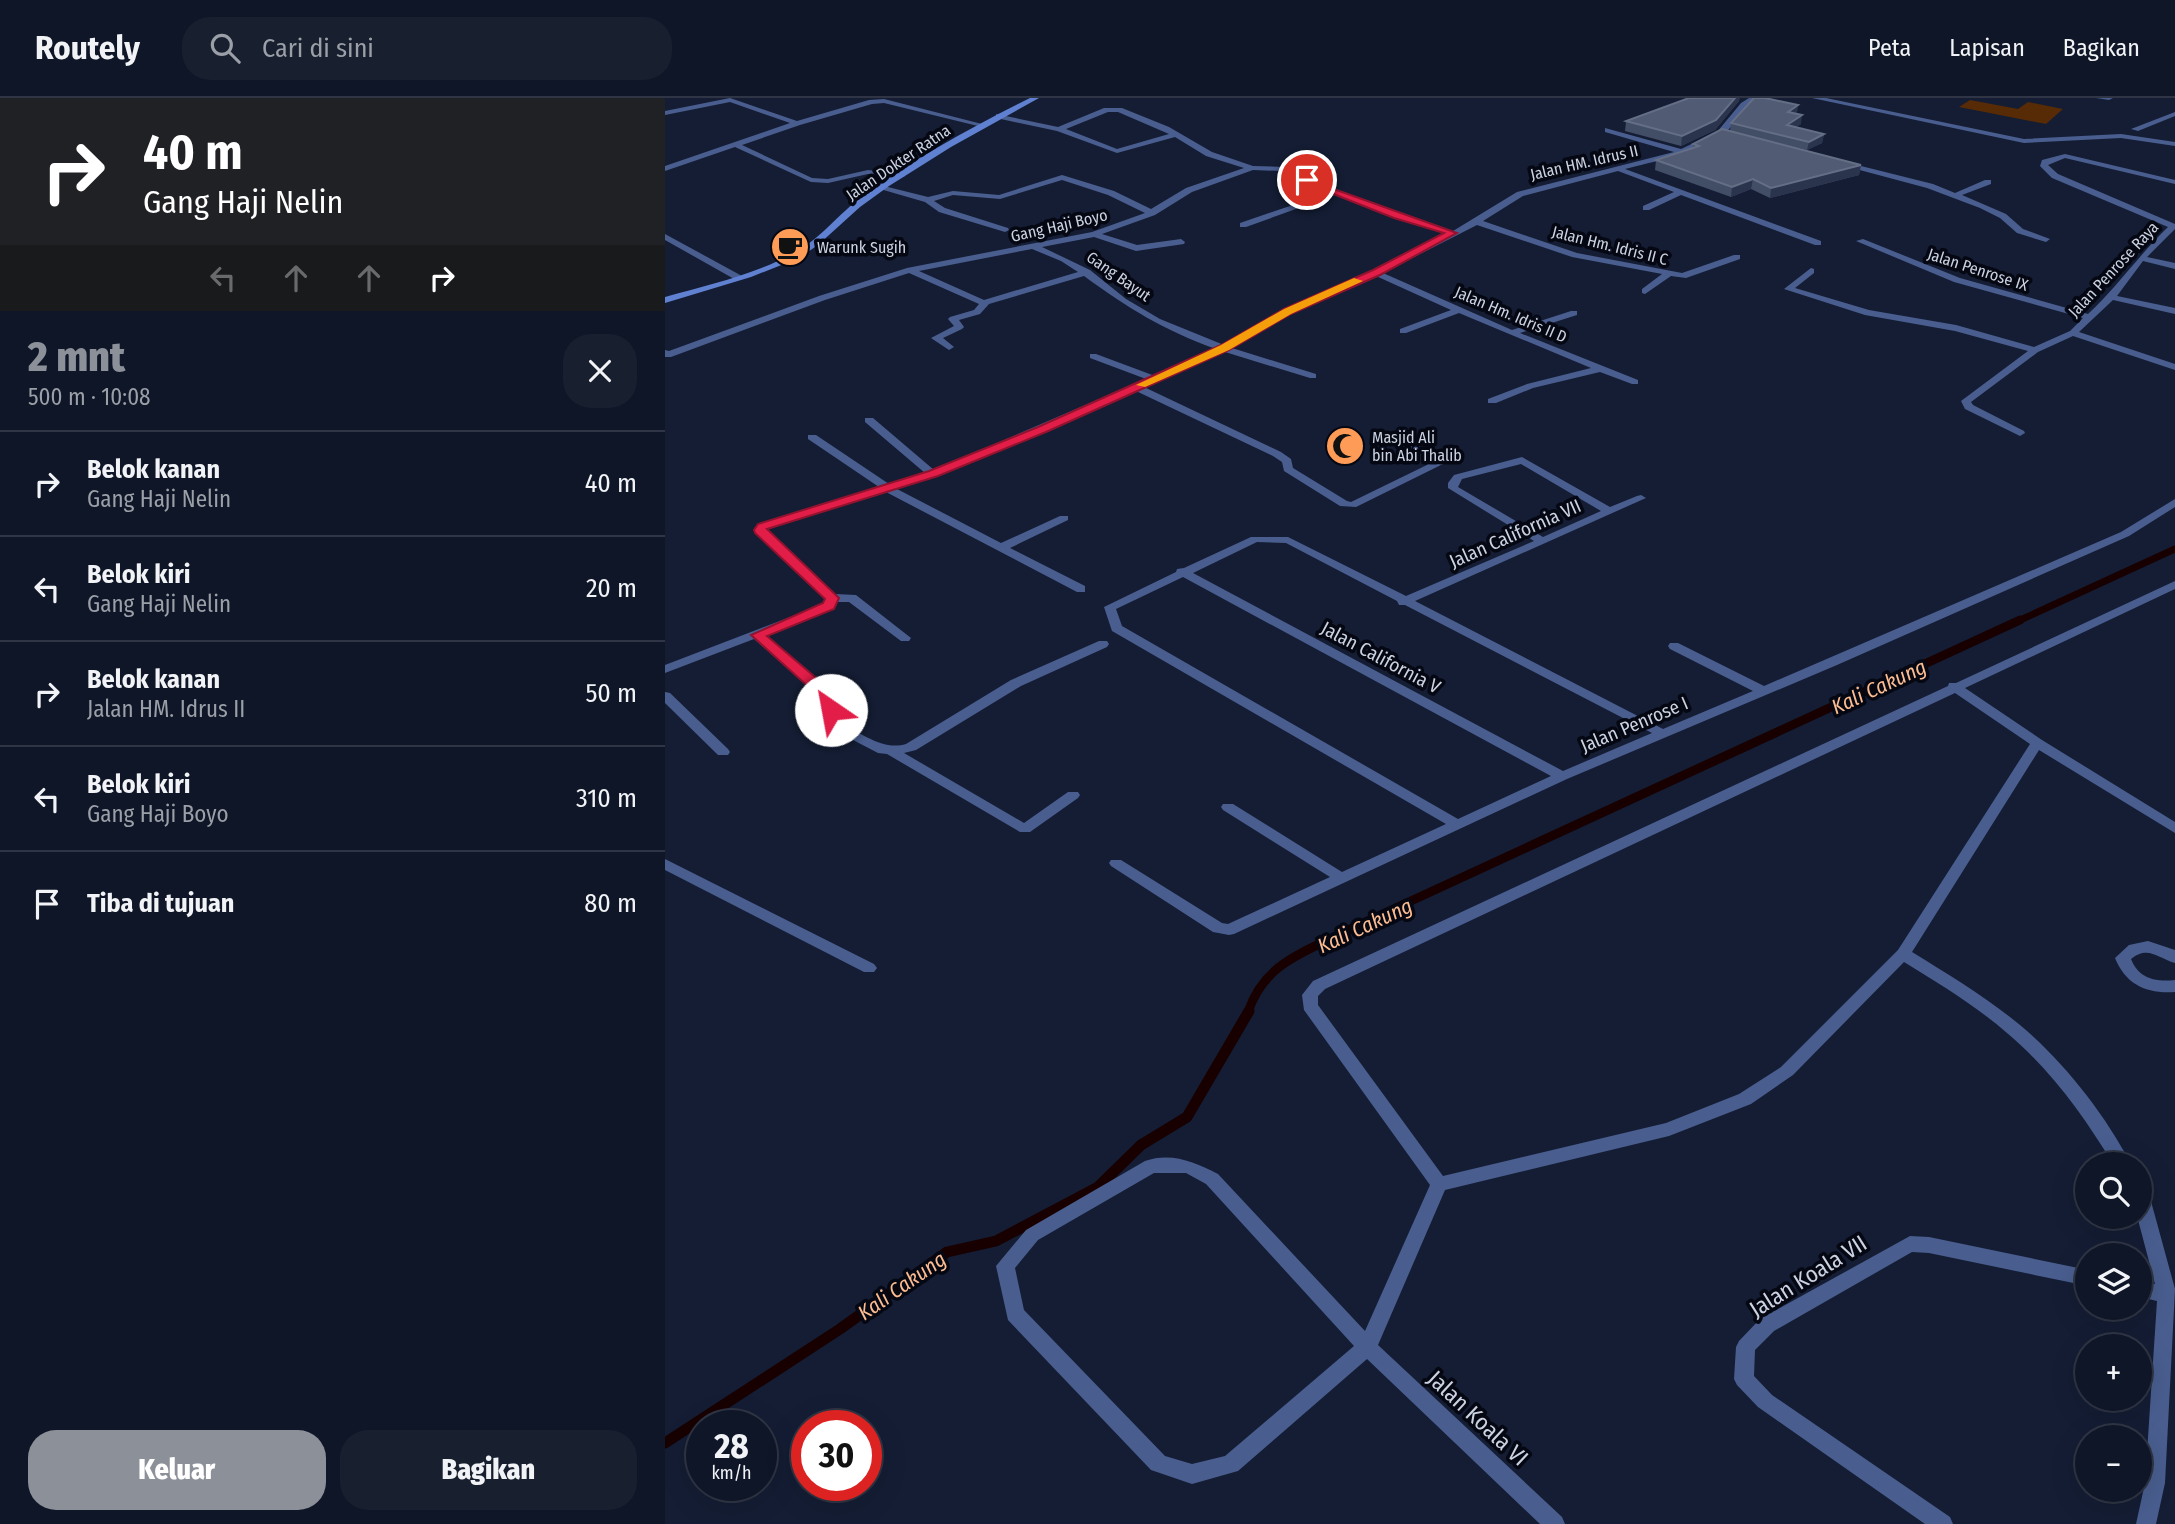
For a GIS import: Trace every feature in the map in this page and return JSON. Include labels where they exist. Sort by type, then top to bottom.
[{"type":"street","name":"Jalan Dokter Ratna","points":[[665,300],[778,264],[811,247],[864,200],[947,144],[1035,98]]},
{"type":"street","name":"Jalan HM. Idrus II","points":[[832,598],[760,530],[933,474],[1155,379],[1225,348],[1288,311],[1376,272],[1476,222],[1535,188],[1621,170],[1682,152],[1720,134],[1744,105],[1754,98]]},
{"type":"street","points":[[1816,98],[2024,141],[2121,136],[2175,144]]},
{"type":"street","points":[[1839,98],[2015,133],[2135,129],[2175,137]]},
{"type":"street","points":[[2100,98],[2109,98]]},
{"type":"street","points":[[665,113],[720,99],[735,101],[797,123]]},
{"type":"street","points":[[665,169],[738,146],[797,123],[879,101],[982,125]]},
{"type":"street","points":[[1059,129],[1107,110],[1119,110],[1209,154],[1252,168]]},
{"type":"street","points":[[2135,129],[2150,121],[2175,114]]},
{"type":"street","points":[[999,116],[1059,129],[1117,151],[1174,135]]},
{"type":"street","points":[[1608,130],[1682,152]]},
{"type":"street","points":[[1720,134],[1732,137]]},
{"type":"street","points":[[2024,141],[2032,149]]},
{"type":"street","name":"Jalan Penrose Raya","points":[[2020,433],[1969,407],[1966,401],[2035,350],[2073,333],[2111,297],[2141,258],[2174,226],[2055,176],[2044,166],[2049,156],[2039,141]]},
{"type":"street","points":[[738,146],[811,180],[828,181],[868,172],[901,176]]},
{"type":"street","points":[[2049,156],[2175,182]]},
{"type":"street","points":[[1839,162],[1930,186],[1993,211],[2020,231],[2046,239]]},
{"type":"street","name":"Gang Haji Boyo","points":[[665,353],[668,355],[822,298],[910,270],[1094,234],[1152,213],[1179,194],[1252,168],[1283,169],[1334,193],[1452,233]]},
{"type":"street","points":[[1621,170],[1818,243]]},
{"type":"street","points":[[928,200],[953,193],[1000,197],[1062,177],[1111,193],[1152,213]]},
{"type":"street","points":[[1954,196],[1988,182]]},
{"type":"street","points":[[884,187],[928,200],[942,210],[1005,230]]},
{"type":"street","points":[[1243,225],[1334,193]]},
{"type":"street","points":[[1646,208],[1679,193]]},
{"type":"street","name":"Jalan Hm. Idris II C","points":[[1476,222],[1576,255],[1668,274],[1691,276],[1737,257]]},
{"type":"street","points":[[1094,234],[1136,248],[1181,242]]},
{"type":"street","points":[[665,237],[739,278]]},
{"type":"street","name":"Jalan Penrose IX","points":[[1860,241],[1957,280],[2089,317]]},
{"type":"street","name":"Gang Bayut","points":[[1034,246],[1067,259],[1135,309],[1177,330],[1313,376]]},
{"type":"street","points":[[2141,258],[2175,266]]},
{"type":"street","points":[[910,270],[984,303]]},
{"type":"street","points":[[1811,271],[1788,289],[1868,313],[1956,328],[2035,350]]},
{"type":"street","points":[[949,347],[936,338],[960,327],[952,320],[977,312],[984,303],[1087,272]]},
{"type":"street","name":"Jalan Hm. Idris II D","points":[[1376,272],[1511,333],[1635,382]]},
{"type":"street","points":[[1645,291],[1668,274]]},
{"type":"street","points":[[2111,297],[2175,312]]},
{"type":"street","points":[[1403,331],[1459,310]]},
{"type":"street","points":[[1511,333],[1574,313]]},
{"type":"street","points":[[2073,333],[2175,367]]},
{"type":"street","points":[[1093,356],[1155,379]]},
{"type":"street","points":[[1492,401],[1530,386],[1604,368]]},
{"type":"street","points":[[1135,387],[1277,454],[1287,461],[1287,469],[1345,504],[1352,505],[1438,464],[1430,456],[1386,436]]},
{"type":"street","points":[[869,420],[933,474]]},
{"type":"street","points":[[812,437],[887,488],[1081,589]]},
{"type":"street","points":[[1541,540],[1453,488],[1453,484],[1458,477],[1522,460],[1610,512]]},
{"type":"street","name":"Jalan California VII","points":[[1403,602],[1641,498]]},
{"type":"street","name":"Jalan Penrose I","points":[[1116,863],[1218,928],[1229,930],[1562,776],[1761,690],[1833,662],[2125,534],[2175,502]]},
{"type":"street","points":[[1002,547],[1064,518]]},
{"type":"street","points":[[1455,824],[1116,628],[1110,607],[1181,571],[1255,539],[1272,537],[1289,540],[1403,602],[1663,734]]},
{"type":"street","name":"Jalan California V","points":[[1181,571],[1562,776]]},
{"type":"street","points":[[1439,1184],[1310,1006],[1310,995],[1319,985],[2175,585]]},
{"type":"street","points":[[665,669],[829,606],[832,598],[852,598],[905,638]]},
{"type":"street","points":[[758,635],[829,698],[835,724],[892,752],[1024,829],[1073,795]]},
{"type":"street","points":[[892,752],[911,747],[1016,683],[1103,644]]},
{"type":"street","points":[[1674,646],[1761,690]]},
{"type":"street","points":[[1954,687],[2037,743],[2175,828]]},
{"type":"street","points":[[665,696],[723,752]]},
{"type":"street","points":[[1439,1184],[1669,1129],[1745,1099],[1787,1071],[1903,954],[2037,743]]},
{"type":"street","points":[[1228,807],[1339,877]]},
{"type":"street","points":[[665,864],[869,968]]},
{"type":"street","points":[[2175,958],[2167,952],[2147,946],[2131,949],[2123,958],[2127,971],[2140,982],[2160,988],[2175,986]]},
{"type":"street","points":[[1903,954],[1981,1005],[2044,1058],[2097,1123],[2115,1152]]},
{"type":"street","name":"Jalan Koala VI","points":[[1367,1347],[1231,1464],[1192,1474],[1158,1463],[1016,1314],[1005,1266],[1032,1235],[1151,1166],[1188,1166],[1212,1179],[1367,1347],[1555,1524]]},
{"type":"street","points":[[1367,1347],[1439,1184]]},
{"type":"street","points":[[2146,1524],[2155,1483],[2171,1296],[2151,1229]]},
{"type":"street","name":"Jalan Koala VII","points":[[1943,1524],[1765,1401],[1744,1379],[1747,1347],[1767,1325],[1910,1244],[1929,1245],[2075,1275]]},
{"type":"street","points":[[2152,1292],[2171,1296]]},
{"type":"shaded area","points":[[1970,100],[2018,109],[2028,102],[2063,109],[2046,124],[1959,107]]},
{"type":"building","points":[[1689,98],[1735,98],[1716,120],[1682,136],[1626,121]]},
{"type":"building","points":[[1754,98],[1798,105],[1788,112],[1802,115],[1787,125],[1824,134],[1809,142],[1731,123]]},
{"type":"building","points":[[1722,129],[1861,165],[1771,188],[1753,179],[1732,187],[1656,160],[1699,146],[1693,144]]},
{"type":"waterway","name":"Kali Cakung","points":[[2016,622],[2175,549]]},
{"type":"waterway","name":"Kali Cakung","points":[[1248,1012],[1265,981],[1276,970],[1302,953],[2020,620]]},
{"type":"waterway","name":"Kali Cakung","points":[[665,1443],[840,1329],[947,1252],[996,1241],[1098,1187],[1141,1145],[1187,1117],[1249,1011]]},
{"type":"slow traffic","points":[[1141,385],[1225,348],[1288,311],[1358,281]]},
{"type":"place","name":"Warunk Sugih","points":[[790,247]]},
{"type":"place","name":"Masjid Ali bin Abi Thalib","points":[[1345,446]]},
{"type":"route","points":[[831,710],[829,698],[758,635],[829,606],[832,598],[760,530],[933,474],[1042,429],[1225,348],[1288,311],[1376,272],[1452,233],[1397,216],[1307,180]]}]
